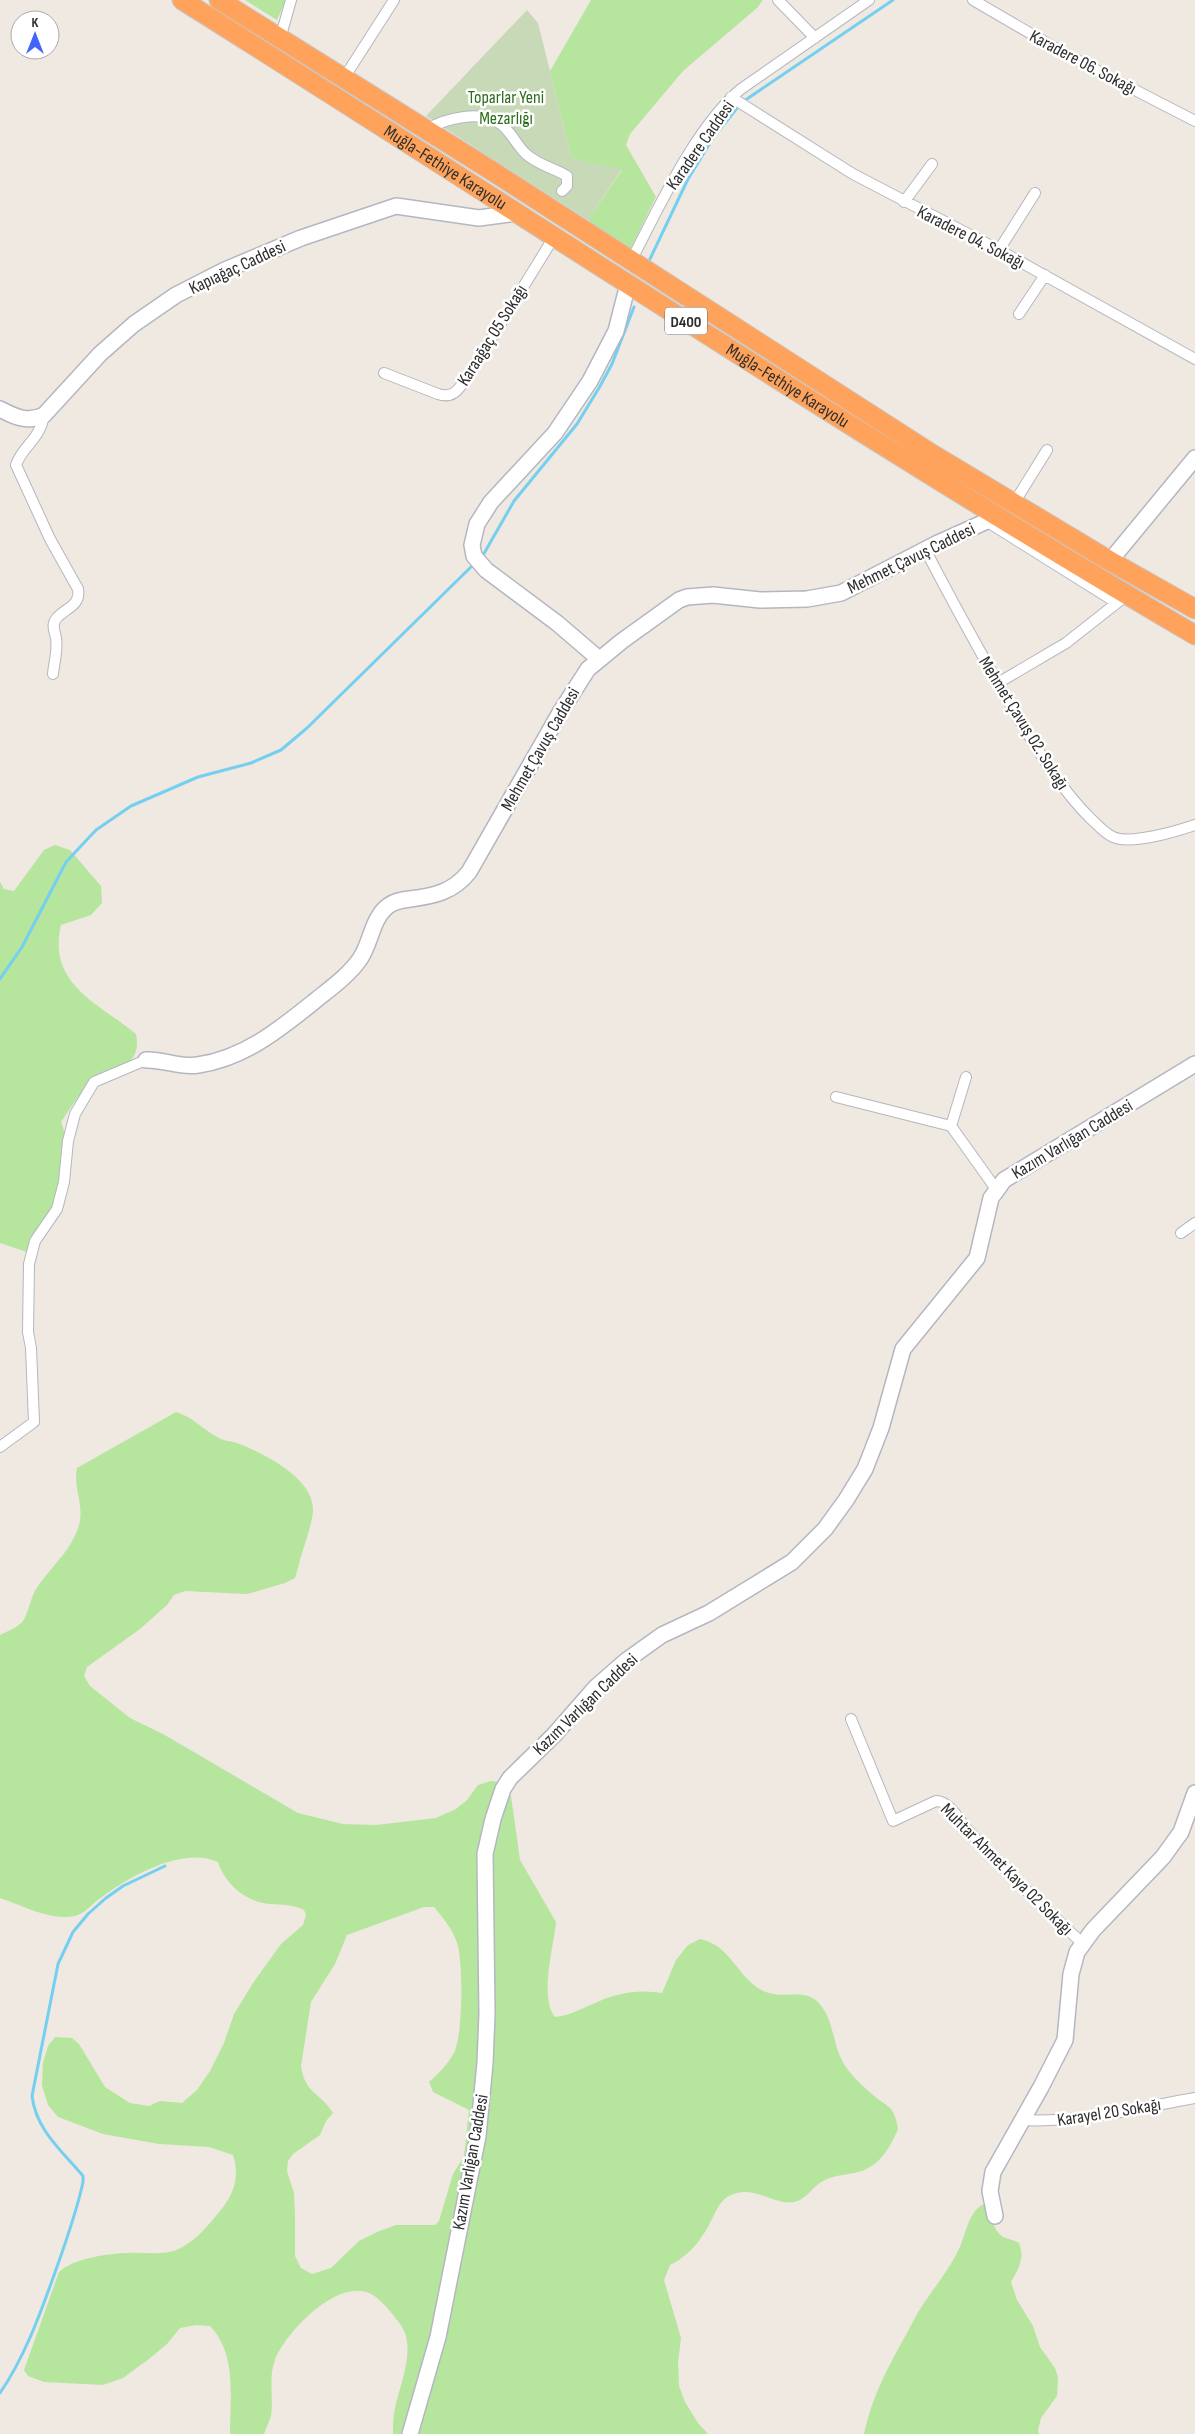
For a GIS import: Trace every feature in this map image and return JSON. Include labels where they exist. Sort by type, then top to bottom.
[{"type":"highway","name":"Muğla-Fethiye Karayolu","points":[[182,0],[516,212],[991,519],[1122,599],[1195,635]]},
{"type":"highway","name":"Muğla-Fethiye Karayolu","points":[[219,0],[426,130],[932,454],[1110,561],[1195,609]]},
{"type":"street","points":[[280,39],[291,0]]},
{"type":"street","points":[[344,78],[394,0]]},
{"type":"street","points":[[778,0],[815,38]]},
{"type":"street","name":"Karadere Caddesi","points":[[631,261],[682,166],[714,118],[733,99],[869,0]]},
{"type":"street","name":"Karadere 06. Sokağı","points":[[973,0],[1069,56],[1195,121]]},
{"type":"street","name":"Karadere 04. Sokağı","points":[[733,99],[853,174],[999,250],[1195,358]]},
{"type":"street","points":[[426,130],[443,121],[489,116],[502,124],[527,155],[567,176],[567,186],[562,191]]},
{"type":"street","points":[[904,202],[932,164]]},
{"type":"street","points":[[999,250],[1035,193]]},
{"type":"street","name":"Kapıağaç Caddesi","points":[[44,415],[100,354],[134,324],[176,296],[225,270],[301,238],[396,206],[479,218],[516,212]]},
{"type":"street","name":"Karaağaç 05 Sokağı","points":[[384,373],[438,394],[453,395],[467,378],[554,237]]},
{"type":"street","points":[[1019,314],[1045,275]]},
{"type":"street","points":[[599,659],[557,623],[478,561],[472,545],[473,534],[484,514],[501,491],[556,433],[607,353],[616,331],[628,284]]},
{"type":"street","points":[[0,410],[22,419],[33,420],[44,415]]},
{"type":"street","points":[[44,415],[38,435],[22,454],[16,466],[35,508],[78,589],[79,595],[74,606],[56,619],[54,624],[57,642],[53,674]]},
{"type":"street","points":[[1014,504],[1047,450]]},
{"type":"street","points":[[1110,561],[1195,458]]},
{"type":"street","name":"Mehmet Çavuş Caddesi","points":[[146,1060],[200,1065],[248,1049],[262,1042],[330,989],[353,968],[360,959],[377,921],[388,906],[398,901],[442,893],[455,887],[469,872],[579,682],[599,659],[658,614],[687,597],[712,595],[780,600],[807,599],[841,593],[885,572],[925,549],[991,519]]},
{"type":"street","name":"Mehmet Çavuş 02. Sokağı","points":[[925,549],[998,683],[1054,776],[1075,802],[1106,833],[1115,838],[1125,839],[1159,835],[1195,825]]},
{"type":"street","points":[[998,683],[1066,643],[1122,599]]},
{"type":"street","points":[[0,1447],[34,1422],[31,1348],[28,1332],[29,1264],[34,1241],[57,1209],[64,1182],[68,1141],[75,1114],[94,1082],[146,1060]]},
{"type":"street","name":"Kazım Varlığan Caddesi","points":[[410,2434],[438,2337],[478,2136],[485,2063],[487,2014],[485,1854],[493,1820],[503,1790],[510,1778],[554,1735],[596,1687],[627,1660],[662,1635],[709,1613],[792,1562],[825,1529],[865,1469],[880,1428],[903,1349],[977,1258],[987,1210],[996,1189],[1012,1174],[1194,1067]]},
{"type":"street","points":[[951,1126],[966,1077]]},
{"type":"street","points":[[836,1097],[951,1126],[996,1189]]},
{"type":"street","points":[[1181,1233],[1195,1223]]},
{"type":"street","name":"Muhtar Ahmet Kaya 02 Sokağı","points":[[852,1719],[893,1820],[940,1801],[952,1810],[982,1845],[1082,1943]]},
{"type":"street","points":[[995,2216],[990,2191],[993,2172],[1065,2040],[1073,1961],[1082,1943],[1163,1858],[1181,1832],[1195,1794]]},
{"type":"street","name":"Karayel 20 Sokağı","points":[[1022,2120],[1054,2121],[1072,2119],[1195,2098]]},
{"type":"green space","points":[[245,0],[286,0],[277,20]]},
{"type":"green space","points":[[591,0],[763,0],[757,8],[683,71],[630,134],[626,145],[656,197],[629,252],[613,244],[588,220],[622,170],[572,159],[550,71]]},
{"type":"green space","name":"Toparlar Yeni Mezarlığı","points":[[527,10],[538,23],[572,159],[622,169],[588,220],[426,116]]},
{"type":"green space","points":[[55,845],[70,850],[101,886],[102,903],[91,915],[61,925],[59,945],[61,963],[79,990],[136,1034],[137,1046],[134,1056],[128,1063],[92,1084],[81,1094],[61,1122],[71,1152],[64,1207],[27,1252],[0,1243],[0,882],[4,889],[14,891],[44,850]]},
{"type":"green space","points":[[176,1412],[188,1417],[219,1438],[247,1447],[284,1467],[304,1486],[313,1508],[295,1578],[285,1583],[247,1594],[185,1591],[174,1595],[167,1605],[140,1629],[87,1667],[84,1676],[90,1686],[130,1718],[163,1734],[298,1813],[343,1824],[376,1825],[436,1818],[456,1809],[467,1800],[478,1785],[491,1781],[501,1782],[511,1796],[520,1860],[556,1922],[548,1985],[550,2008],[555,2017],[570,2014],[601,2000],[618,1995],[644,1991],[662,1993],[676,1960],[688,1945],[700,1939],[720,1949],[756,1987],[774,1994],[803,1995],[816,2001],[826,2014],[839,2053],[846,2067],[861,2084],[892,2110],[898,2129],[883,2156],[872,2166],[858,2172],[825,2180],[803,2198],[794,2202],[779,2201],[748,2192],[731,2195],[720,2204],[697,2243],[682,2258],[670,2265],[664,2280],[681,2338],[678,2363],[679,2386],[685,2402],[698,2423],[708,2434],[393,2434],[394,2411],[407,2361],[408,2351],[405,2333],[398,2321],[380,2300],[371,2294],[358,2291],[344,2293],[329,2300],[315,2310],[290,2335],[281,2348],[273,2367],[271,2416],[264,2434],[230,2434],[231,2391],[228,2363],[225,2349],[219,2337],[210,2326],[196,2325],[180,2328],[167,2344],[149,2359],[123,2378],[103,2385],[44,2382],[28,2376],[24,2370],[59,2272],[65,2267],[82,2260],[101,2256],[120,2253],[162,2253],[181,2248],[199,2234],[220,2211],[232,2192],[236,2178],[233,2155],[209,2147],[159,2144],[103,2134],[58,2117],[48,2105],[42,2085],[43,2063],[48,2046],[55,2037],[72,2038],[79,2044],[105,2087],[130,2103],[149,2106],[160,2101],[182,2103],[197,2090],[210,2071],[224,2043],[234,2014],[253,1983],[281,1944],[303,1925],[306,1915],[304,1910],[295,1907],[261,1903],[245,1896],[226,1878],[218,1862],[204,1858],[173,1861],[142,1872],[99,1899],[81,1914],[69,1917],[49,1915],[0,1898],[0,1635],[23,1621],[36,1589],[73,1540],[81,1514],[76,1481],[77,1468]],"holes":[[[424,1907],[434,1907],[451,1930],[458,1946],[461,1969],[461,2016],[454,2053],[443,2069],[429,2082],[433,2092],[469,2110],[464,2156],[453,2174],[439,2221],[435,2225],[396,2225],[377,2232],[359,2241],[331,2268],[312,2274],[301,2268],[295,2256],[294,2193],[287,2171],[288,2161],[293,2154],[320,2135],[326,2121],[333,2113],[309,2088],[301,2066],[311,2002],[335,1964],[347,1935]]]},
{"type":"green space","points":[[984,2204],[988,2207],[997,2231],[1003,2237],[1019,2243],[1021,2258],[1019,2267],[1011,2282],[1017,2300],[1033,2326],[1040,2347],[1055,2368],[1058,2377],[1057,2396],[1041,2418],[1039,2434],[864,2434],[871,2407],[893,2358],[920,2309],[957,2253],[970,2219],[978,2208]]},
{"type":"waterway","points":[[650,259],[688,179],[713,138],[741,103],[893,0]]},
{"type":"waterway","points":[[482,557],[514,501],[577,424],[599,388],[612,364],[634,307]]},
{"type":"waterway","points":[[0,979],[22,947],[66,862],[96,830],[131,806],[198,777],[251,763],[281,750],[307,728],[474,564]]},
{"type":"waterway","points":[[0,2393],[24,2352],[48,2293],[70,2231],[83,2182],[83,2176],[44,2130],[34,2108],[32,2096],[58,1964],[73,1932],[88,1914],[123,1886],[165,1866]]}]
